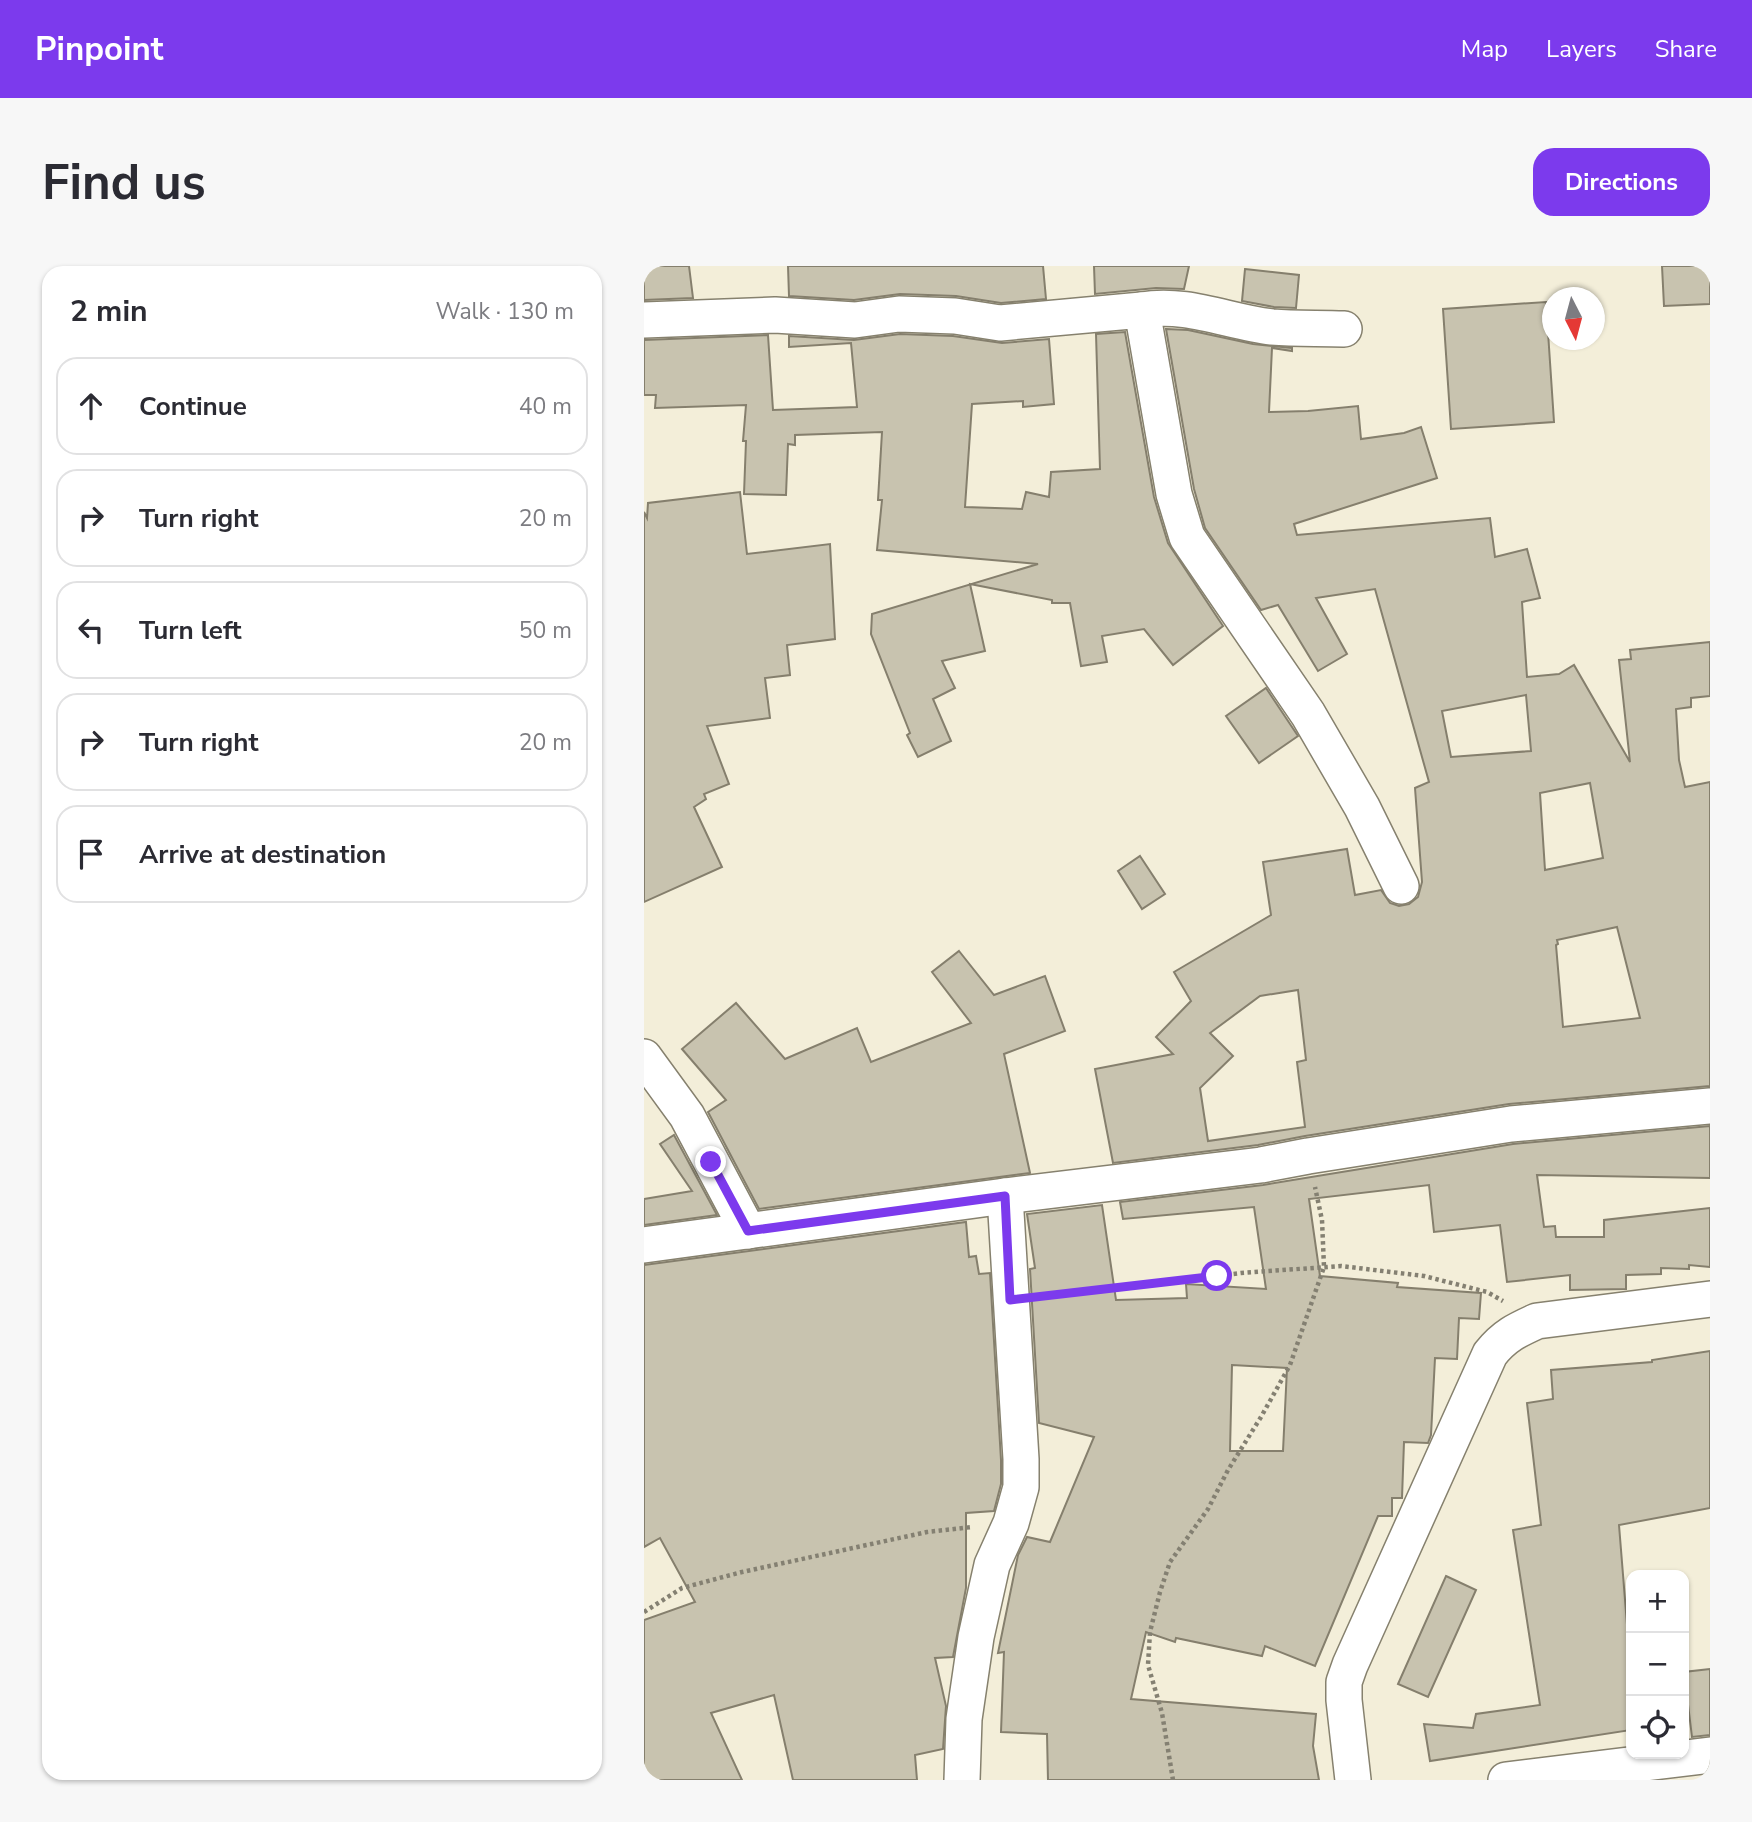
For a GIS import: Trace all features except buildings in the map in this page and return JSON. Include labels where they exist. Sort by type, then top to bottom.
[{"type":"street","points":[[644,320],[775,315],[855,320],[899,314],[955,316],[1000,323],[1158,307],[1272,327],[1344,329]]},
{"type":"street","points":[[1142,310],[1174,494],[1187,537],[1308,715],[1362,807],[1401,886]]},
{"type":"street","points":[[644,1057],[687,1116],[748,1231]]},
{"type":"street","points":[[644,1245],[1005,1196],[1261,1165],[1511,1124],[1710,1106]]},
{"type":"street","points":[[962,1780],[964,1719],[976,1637],[992,1564],[1011,1523],[1021,1487],[1005,1196]]},
{"type":"street","points":[[1353,1780],[1344,1682],[1490,1354],[1511,1333],[1537,1321],[1710,1299]]},
{"type":"street","points":[[1506,1780],[1710,1755]]},
{"type":"path","points":[[1173,1780],[1162,1713],[1148,1665],[1150,1632],[1170,1562],[1208,1509],[1290,1365],[1324,1267],[1322,1220],[1308,1156]]},
{"type":"path","points":[[1010,1300],[1241,1273],[1341,1266],[1424,1276],[1487,1292],[1537,1321]]},
{"type":"path","points":[[644,1612],[682,1588],[742,1572],[927,1532],[1011,1523]]},
{"type":"route","points":[[711,1162],[748,1231],[1005,1196],[1010,1300],[1217,1276]]}]
